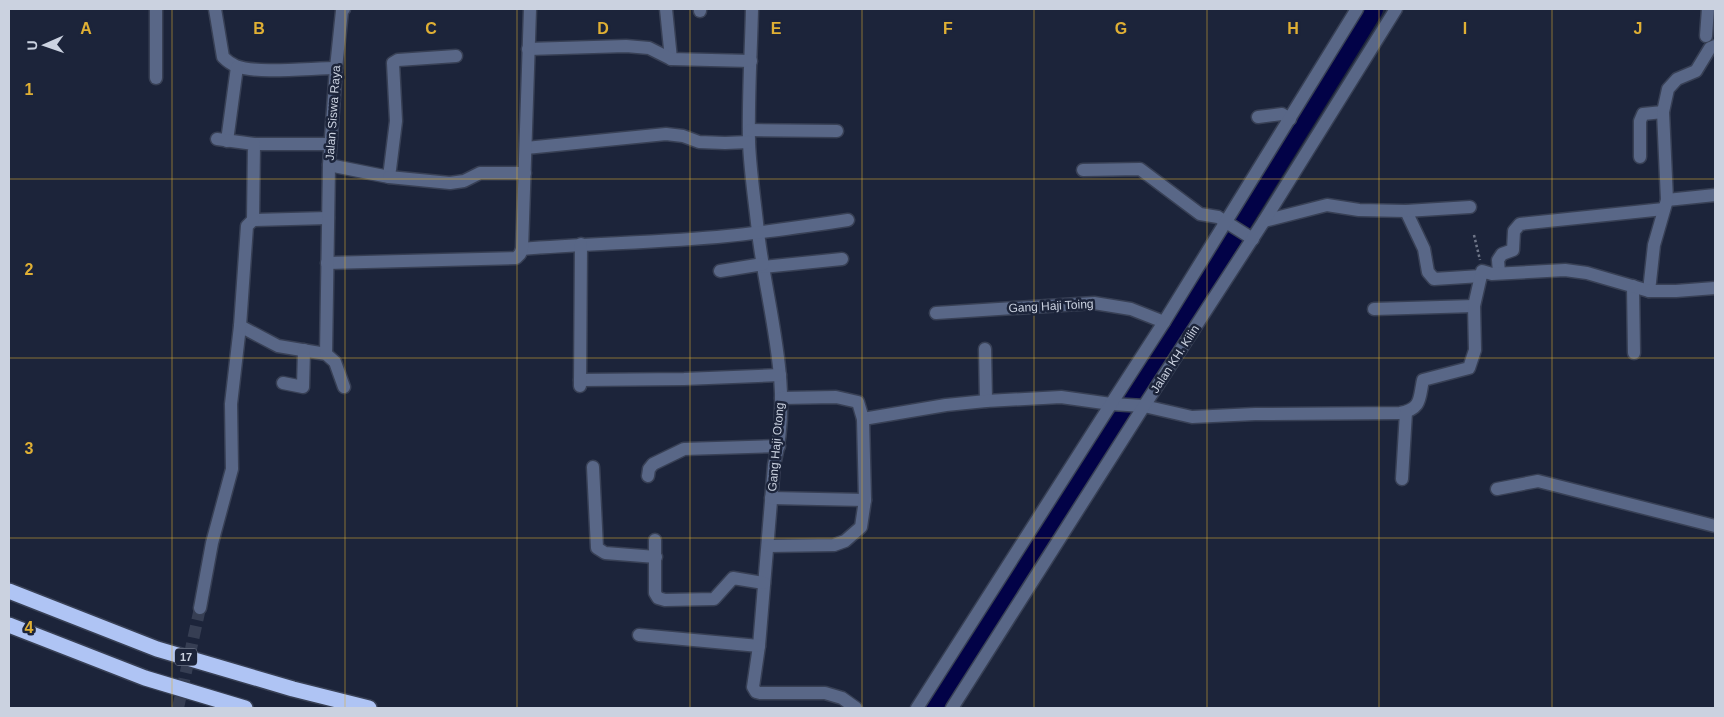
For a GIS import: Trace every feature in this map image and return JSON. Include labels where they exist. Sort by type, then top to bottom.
[{"type":"highway","name":"17","points":[[9,590],[157,649],[293,689],[369,708]]},
{"type":"highway","points":[[9,625],[145,678],[245,708]]},
{"type":"street","points":[[156,9],[156,78]]},
{"type":"street","points":[[214,9],[223,57],[227,62],[238,67],[261,70],[336,68]]},
{"type":"street","name":"Jalan Siswa Raya","points":[[326,354],[330,144],[336,68],[342,11],[344,9]]},
{"type":"street","points":[[327,263],[516,258],[520,254],[522,249],[530,9]]},
{"type":"street","points":[[666,9],[671,59]]},
{"type":"street","name":"Gang Haji Otong","points":[[752,9],[750,136],[758,233],[775,329],[781,398],[779,446],[774,465],[754,687],[756,692],[760,693],[825,693],[842,698],[856,708]]},
{"type":"street","name":"Jalan KH. Kilin","points":[[952,708],[1139,406],[1240,230],[1290,119],[1357,9]]},
{"type":"street","name":"Jalan KH. Kilin","points":[[917,708],[1114,404],[1164,322],[1240,230],[1264,221],[1396,9]]},
{"type":"street","points":[[1706,36],[1708,9]]},
{"type":"street","points":[[528,49],[626,46],[649,48],[671,59],[751,61]]},
{"type":"street","points":[[1649,291],[1654,245],[1666,204],[1663,112],[1668,89],[1677,79],[1696,71],[1710,48],[1715,46]]},
{"type":"street","points":[[389,177],[396,121],[393,62],[398,60],[456,56]]},
{"type":"street","points":[[238,67],[222,140],[254,144],[330,144]]},
{"type":"street","points":[[1640,157],[1640,121],[1643,114],[1663,112]]},
{"type":"street","points":[[1258,117],[1282,114],[1290,119]]},
{"type":"street","points":[[526,148],[666,134],[683,136],[700,142],[725,143],[750,136],[837,131]]},
{"type":"street","points":[[253,220],[254,144]]},
{"type":"street","points":[[329,165],[389,177],[450,183],[464,182],[480,173],[525,173]]},
{"type":"street","points":[[1083,170],[1140,169],[1200,214],[1218,216],[1240,230]]},
{"type":"street","points":[[1499,273],[1498,260],[1502,254],[1513,250],[1514,230],[1520,224],[1666,204],[1715,195]]},
{"type":"street","points":[[1264,221],[1327,205],[1359,210],[1406,211],[1470,208]]},
{"type":"street","points":[[1406,211],[1424,249],[1428,272],[1434,279],[1482,274],[1566,270],[1587,273],[1649,291],[1676,292],[1715,288]]},
{"type":"street","points":[[200,608],[212,543],[232,469],[231,404],[240,326],[247,226],[253,220],[328,218]]},
{"type":"street","points":[[522,249],[581,244],[663,241],[758,233],[848,220]]},
{"type":"street","points":[[581,244],[580,383],[780,374]]},
{"type":"street","points":[[720,271],[763,265],[842,259]]},
{"type":"street","points":[[863,419],[946,405],[1061,397],[1139,406],[1192,417],[1412,411],[1418,404],[1423,380],[1469,368],[1475,350],[1474,306],[1482,274]]},
{"type":"street","points":[[1633,286],[1634,353]]},
{"type":"street","name":"Gang Haji Toing","points":[[936,313],[1094,303],[1131,309],[1164,322]]},
{"type":"street","points":[[1374,309],[1474,306]]},
{"type":"street","points":[[240,326],[278,346],[326,354],[335,362],[344,387]]},
{"type":"street","points":[[985,349],[986,401]]},
{"type":"street","points":[[283,383],[303,387],[304,350]]},
{"type":"street","points":[[768,546],[834,545],[845,541],[860,527],[865,500],[863,419],[858,402],[836,397],[781,398]]},
{"type":"street","points":[[1402,479],[1406,412]]},
{"type":"street","points":[[648,476],[649,469],[653,464],[684,449],[779,446]]},
{"type":"street","points":[[593,467],[597,548],[605,552],[656,557]]},
{"type":"street","points":[[1498,489],[1538,481],[1715,526]]},
{"type":"street","points":[[772,498],[865,500]]},
{"type":"street","points":[[655,540],[655,593],[658,598],[665,600],[714,599],[733,578],[764,583]]},
{"type":"street","points":[[639,635],[759,646]]},
{"type":"path","points":[[1474,235],[1482,274]]},
{"type":"waterway","points":[[934,708],[1110,432],[1371,9]]},
{"type":"tunnel","points":[[178,708],[200,608]]}]
